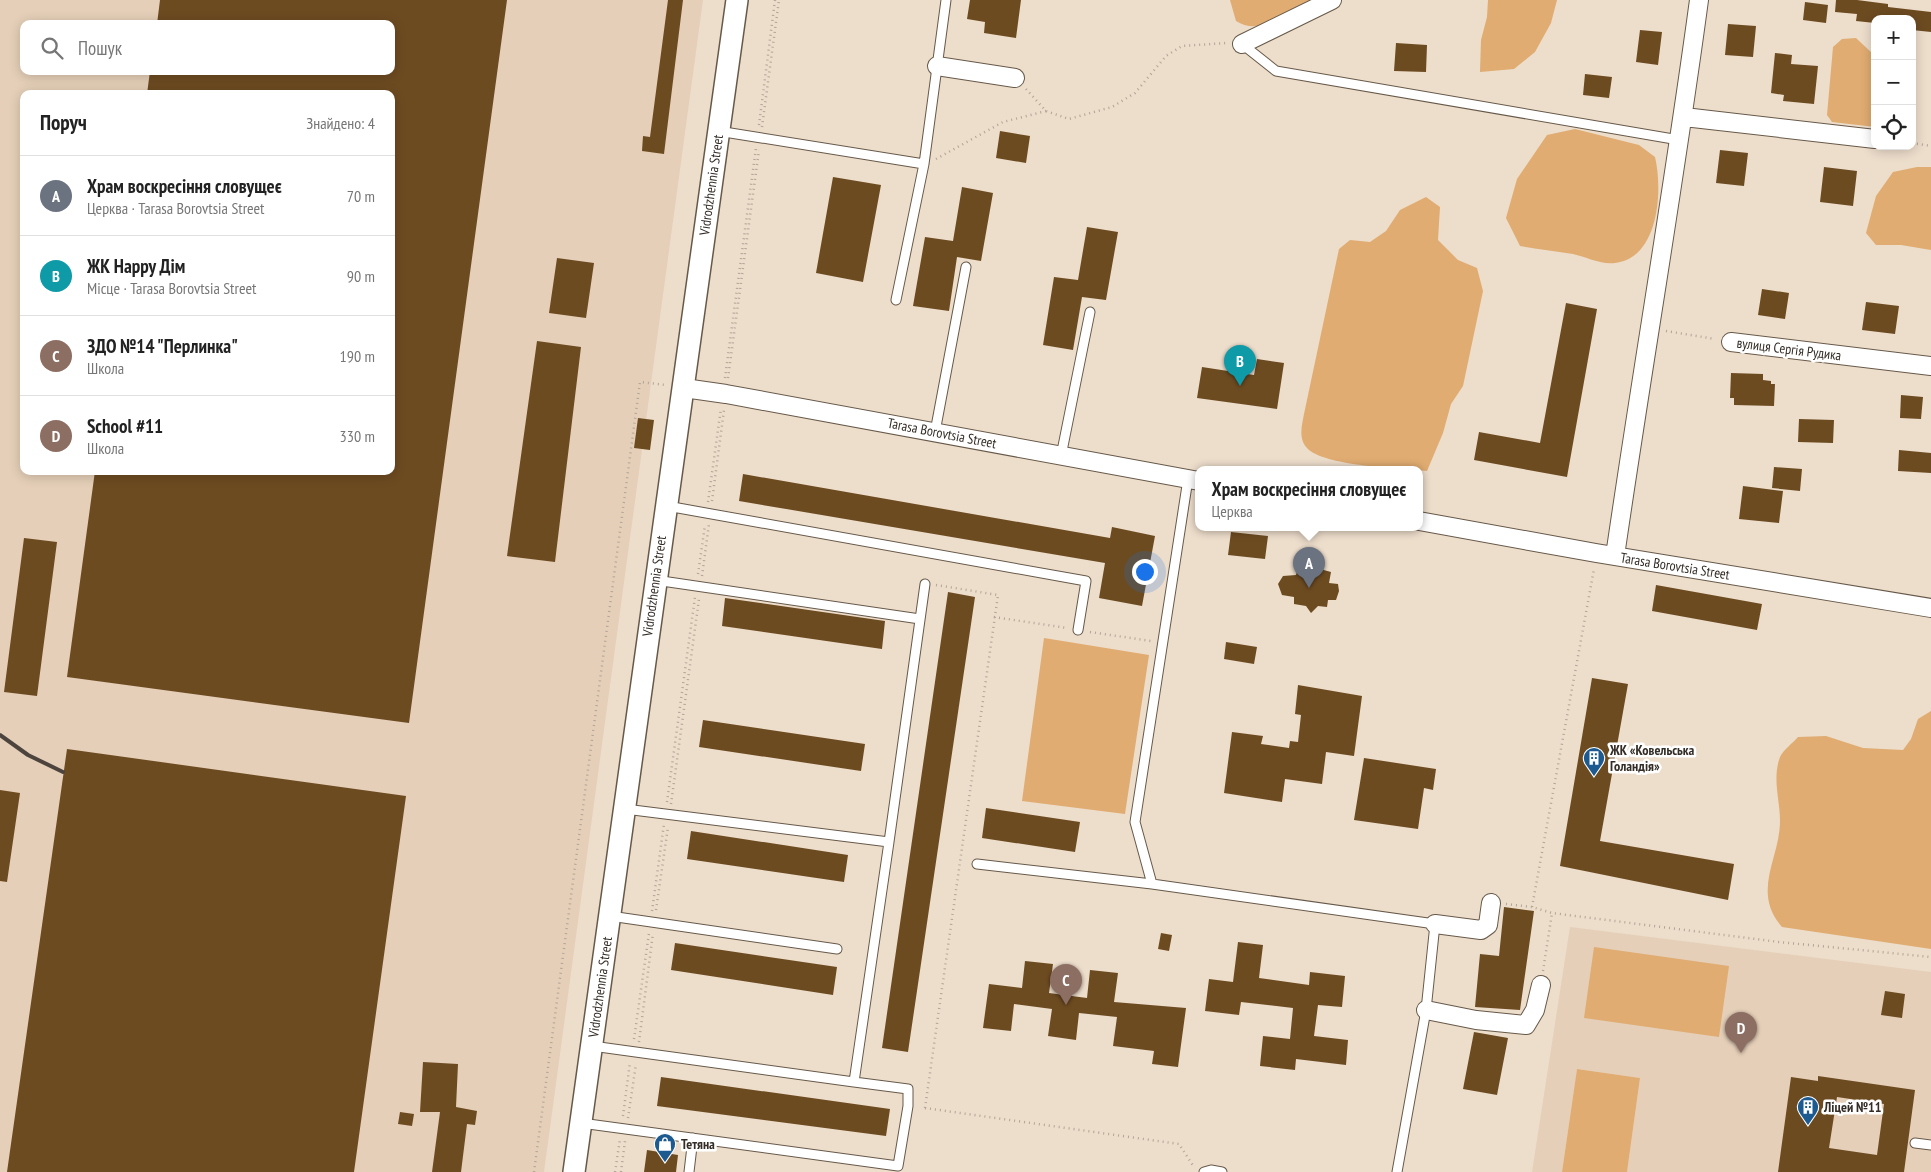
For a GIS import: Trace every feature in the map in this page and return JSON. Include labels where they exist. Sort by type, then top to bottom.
[{"type":"street","name":"Vidrodzhennia Street","points":[[574,1172],[665,506],[684,388],[737,0]]},
{"type":"street","points":[[1242,44],[1332,0]]},
{"type":"street","points":[[1615,556],[1648,328],[1684,117],[1699,0]]},
{"type":"street","points":[[937,66],[1015,78]]},
{"type":"street","points":[[1684,117],[1871,139]]},
{"type":"street","name":"вулиця Сергія Рудика","points":[[1731,342],[1931,366]]},
{"type":"street","name":"Tarasa Borovtsia Street","points":[[684,388],[1193,480]]},
{"type":"street","name":"Tarasa Borovtsia Street","points":[[1423,522],[1596,553],[1931,608]]},
{"type":"street","points":[[1434,924],[1481,930],[1488,925],[1491,903]]},
{"type":"street","points":[[1426,1010],[1476,1020],[1526,1025],[1535,1010],[1541,985]]},
{"type":"lane","points":[[896,300],[924,164],[946,0]]},
{"type":"lane","points":[[1242,44],[1276,71],[1679,140]]},
{"type":"lane","points":[[718,131],[924,164]]},
{"type":"lane","points":[[935,432],[966,267]]},
{"type":"lane","points":[[1062,456],[1090,312]]},
{"type":"lane","points":[[1152,884],[1135,822],[1193,480]]},
{"type":"lane","points":[[665,506],[1086,581],[1078,630]]},
{"type":"lane","points":[[655,580],[920,619]]},
{"type":"lane","points":[[854,1082],[925,584]]},
{"type":"lane","points":[[625,809],[889,842]]},
{"type":"lane","points":[[977,864],[1152,884],[1434,924],[1426,1010],[1397,1172]]},
{"type":"lane","points":[[610,916],[837,949]]},
{"type":"lane","points":[[581,1123],[898,1166],[908,1106],[908,1089],[592,1046]]},
{"type":"lane","points":[[689,1172],[693,1138]]},
{"type":"lane","points":[[1915,1143],[1931,1145]]},
{"type":"lane","points":[[1204,1172],[1211,1170],[1222,1172]]},
{"type":"path","points":[[1015,78],[1046,111],[1069,119],[1112,107],[1135,93],[1166,56],[1182,46],[1242,44]]},
{"type":"path","points":[[924,164],[947,154],[1002,122],[1046,111]]},
{"type":"path","points":[[1916,144],[1931,146]]},
{"type":"path","name":"вулиця Сергія Рудика","points":[[1648,328],[1731,342]]},
{"type":"path","points":[[534,1172],[640,382],[684,388]]},
{"type":"path","points":[[1532,907],[1596,553]]},
{"type":"path","points":[[925,584],[998,595],[925,1108]]},
{"type":"path","points":[[1491,903],[1532,907],[1552,913],[1779,942],[1931,956]]},
{"type":"path","points":[[1541,985],[1552,913]]},
{"type":"path","points":[[908,1106],[1179,1144],[1197,1172]]},
{"type":"shaded area","points":[[0,0],[703,0],[544,1172],[0,1172]]},
{"type":"shaded area","points":[[1230,0],[1312,0],[1275,21],[1255,26],[1245,25],[1236,21]]},
{"type":"shaded area","points":[[1488,0],[1557,0],[1551,23],[1535,52],[1514,69],[1480,72],[1481,40],[1487,17]]},
{"type":"shaded area","points":[[1856,38],[1871,52],[1871,127],[1832,122],[1827,115],[1833,47],[1842,39]]},
{"type":"shaded area","points":[[1575,129],[1639,145],[1655,157],[1658,187],[1655,221],[1641,249],[1630,258],[1615,263],[1605,263],[1573,254],[1520,246],[1506,218],[1517,179],[1547,135]]},
{"type":"shaded area","points":[[1917,167],[1931,167],[1931,250],[1901,245],[1876,245],[1866,233],[1876,196],[1893,172]]},
{"type":"shaded area","points":[[1426,197],[1440,207],[1438,240],[1458,260],[1477,268],[1483,291],[1463,386],[1451,404],[1443,433],[1427,471],[1423,471],[1423,466],[1364,466],[1329,459],[1307,448],[1302,440],[1304,414],[1339,249],[1350,240],[1370,242],[1386,231],[1400,210]]},
{"type":"shaded area","points":[[1044,638],[1149,655],[1125,814],[1022,801]]},
{"type":"shaded area","points":[[1931,711],[1931,949],[1782,927],[1773,914],[1768,888],[1769,875],[1779,835],[1780,813],[1777,773],[1781,754],[1798,737],[1826,736],[1863,748],[1903,750],[1911,739],[1918,719]]},
{"type":"shaded area","points":[[1570,927],[1931,972],[1931,1172],[1627,1172],[1640,1078],[1577,1069],[1562,1172],[1532,1172]]},
{"type":"shaded area","points":[[1594,947],[1729,966],[1719,1037],[1584,1018]]},
{"type":"shaded area","points":[[1577,1069],[1640,1078],[1627,1172],[1562,1172]]},
{"type":"building","points":[[160,0],[507,0],[409,723],[67,677],[94,475],[395,475],[395,90],[148,90],[149,75],[395,75],[395,20],[158,20]]},
{"type":"building","points":[[668,0],[683,0],[664,154],[642,151],[643,136],[650,137]]},
{"type":"building","points":[[970,0],[1021,0],[1016,38],[984,33],[985,22],[967,19]]},
{"type":"building","points":[[1836,0],[1857,0],[1888,4],[1888,7],[1931,12],[1931,32],[1916,30],[1916,15],[1871,15],[1871,23],[1856,21],[1857,14],[1835,12]]},
{"type":"building","points":[[1805,2],[1828,5],[1826,23],[1803,20]]},
{"type":"building","points":[[1728,24],[1756,26],[1753,57],[1725,55]]},
{"type":"building","points":[[1640,30],[1662,32],[1658,65],[1636,62]]},
{"type":"building","points":[[1396,43],[1427,45],[1426,72],[1394,71]]},
{"type":"building","points":[[1775,53],[1792,55],[1791,64],[1818,66],[1814,104],[1783,101],[1784,95],[1771,93]]},
{"type":"building","points":[[1585,74],[1612,77],[1609,98],[1583,95]]},
{"type":"building","points":[[1000,131],[1030,136],[1026,163],[996,158]]},
{"type":"building","points":[[1720,150],[1748,153],[1744,186],[1716,183]]},
{"type":"building","points":[[1824,167],[1857,171],[1853,206],[1820,202]]},
{"type":"building","points":[[833,177],[881,185],[863,282],[816,273]]},
{"type":"building","points":[[962,187],[993,193],[981,261],[957,257],[949,311],[913,306],[925,237],[953,241]]},
{"type":"building","points":[[1087,227],[1118,232],[1106,300],[1082,297],[1073,350],[1043,345],[1054,277],[1078,280]]},
{"type":"building","points":[[557,258],[594,263],[586,318],[549,313]]},
{"type":"building","points":[[1762,289],[1789,293],[1785,319],[1758,315]]},
{"type":"building","points":[[1866,302],[1899,306],[1895,334],[1862,330]]},
{"type":"building","points":[[1566,303],[1597,309],[1567,477],[1474,460],[1479,432],[1540,443]]},
{"type":"building","points":[[537,341],[581,347],[555,562],[507,556]]},
{"type":"building","points":[[1257,359],[1284,363],[1277,409],[1197,398],[1202,367],[1254,375]]},
{"type":"building","points":[[1731,373],[1763,374],[1763,380],[1771,381],[1771,384],[1775,384],[1774,406],[1734,405],[1734,398],[1730,398]]},
{"type":"building","points":[[1901,395],[1923,397],[1921,419],[1900,418]]},
{"type":"building","points":[[638,418],[654,420],[650,450],[634,448]]},
{"type":"building","points":[[1799,419],[1834,420],[1833,443],[1798,442]]},
{"type":"building","points":[[1899,450],[1931,453],[1931,473],[1898,471]]},
{"type":"building","points":[[1774,467],[1802,469],[1800,491],[1772,488]]},
{"type":"building","points":[[743,474],[1110,538],[1112,527],[1155,536],[1142,606],[1099,598],[1105,563],[739,501]]},
{"type":"building","points":[[1743,486],[1783,491],[1779,523],[1739,519]]},
{"type":"building","points":[[1231,532],[1268,536],[1265,559],[1228,555]]},
{"type":"building","points":[[24,538],[57,542],[37,696],[4,692]]},
{"type":"building","points":[[1315,563],[1320,569],[1331,572],[1329,583],[1338,584],[1339,591],[1336,600],[1328,600],[1327,607],[1318,606],[1311,613],[1306,606],[1294,604],[1294,597],[1282,595],[1278,584],[1283,576],[1296,575],[1298,568],[1310,569]]},
{"type":"building","points":[[1656,585],[1762,604],[1757,630],[1652,611]]},
{"type":"building","points":[[948,592],[975,597],[908,1052],[882,1048]]},
{"type":"building","points":[[725,598],[885,621],[882,649],[722,626]]},
{"type":"building","points":[[1226,642],[1257,647],[1254,664],[1224,659]]},
{"type":"building","name":"ЖК «Ковельська Голандія»","points":[[1592,678],[1628,684],[1600,841],[1734,864],[1728,900],[1560,866]]},
{"type":"building","points":[[1298,685],[1362,696],[1354,756],[1326,752],[1322,784],[1285,779],[1282,802],[1224,793],[1232,732],[1263,736],[1261,744],[1289,748],[1290,741],[1298,742],[1301,715],[1295,714]]},
{"type":"building","points":[[703,720],[865,744],[861,771],[699,747]]},
{"type":"building","points":[[67,749],[406,796],[354,1172],[7,1172]]},
{"type":"building","points":[[1364,758],[1436,769],[1433,790],[1424,788],[1418,829],[1354,820]]},
{"type":"building","points":[[0,790],[20,793],[7,882],[0,881]]},
{"type":"building","points":[[986,808],[1080,822],[1075,852],[982,838]]},
{"type":"building","points":[[691,831],[848,855],[844,882],[687,859]]},
{"type":"building","points":[[1504,907],[1534,911],[1520,1010],[1475,1007],[1480,954],[1499,956]]},
{"type":"building","points":[[1161,933],[1172,935],[1169,951],[1158,949]]},
{"type":"building","points":[[1238,942],[1263,945],[1259,978],[1309,985],[1310,972],[1345,976],[1342,1007],[1318,1005],[1314,1036],[1348,1040],[1346,1065],[1296,1059],[1295,1070],[1260,1066],[1263,1036],[1290,1039],[1293,1008],[1241,1002],[1239,1015],[1205,1011],[1209,979],[1233,982]]},
{"type":"building","points":[[675,943],[837,967],[833,995],[671,970]]},
{"type":"building","points":[[1025,961],[1053,964],[1049,993],[1087,998],[1090,970],[1118,973],[1114,1002],[1186,1008],[1178,1067],[1152,1064],[1154,1051],[1113,1046],[1117,1017],[1079,1013],[1076,1040],[1048,1036],[1052,1009],[1014,1004],[1011,1031],[983,1028],[989,984],[1022,988]]},
{"type":"building","points":[[1885,991],[1905,994],[1902,1018],[1881,1015]]},
{"type":"building","points":[[1474,1032],[1508,1038],[1497,1095],[1463,1089]]},
{"type":"building","points":[[423,1062],[458,1064],[456,1107],[477,1111],[475,1125],[467,1124],[461,1172],[432,1172],[440,1112],[420,1112]]},
{"type":"building","name":"Ліцей №11","points":[[1818,1076],[1915,1090],[1904,1172],[1778,1172],[1791,1077],[1818,1081]],"holes":[[[1837,1097],[1884,1104],[1877,1155],[1829,1148]]]},
{"type":"building","points":[[661,1077],[890,1109],[886,1136],[657,1106]]},
{"type":"building","points":[[400,1112],[414,1114],[412,1126],[398,1124]]},
{"type":"building","points":[[647,1150],[678,1155],[676,1172],[644,1172]]},
{"type":"railway","points":[[0,735],[28,755],[63,772]]},
{"type":"place","name":"ЖК Happy Дім","points":[[1240,386]]},
{"type":"place","name":"Храм воскресіння словущеє","points":[[1309,588]]},
{"type":"place","name":"ЖК «Ковельська Голандія»","points":[[1594,777]]},
{"type":"place","name":"ЗДО №14 \"Перлинка\"","points":[[1066,1005]]},
{"type":"place","name":"School #11","points":[[1741,1053]]},
{"type":"place","name":"Ліцей №11","points":[[1808,1126]]},
{"type":"place","name":"Тетяна","points":[[665,1163]]}]
